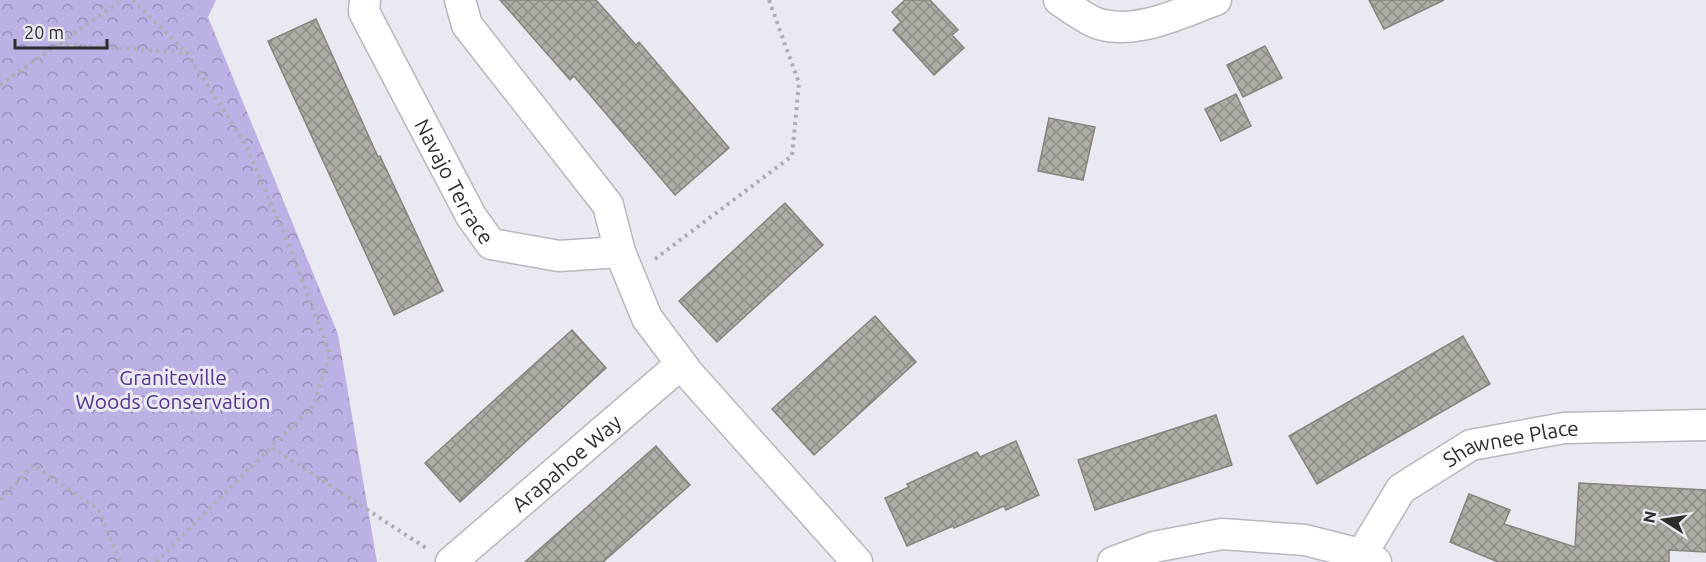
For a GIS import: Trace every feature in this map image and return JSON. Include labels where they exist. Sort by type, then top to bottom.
[{"type":"street","name":"Navajo Terrace","points":[[365,0],[364,12],[471,216],[491,244],[625,265]]},
{"type":"street","points":[[460,0],[467,25],[608,205],[625,265],[647,318],[681,364],[857,562]]},
{"type":"street","points":[[1059,0],[1097,24],[1121,27],[1155,22],[1216,0]]},
{"type":"street","name":"Arapahoe Way","points":[[439,556],[681,364]]},
{"type":"street","name":"Shawnee Place","points":[[1364,559],[1401,489],[1471,445],[1564,428],[1706,425]]},
{"type":"street","points":[[1113,562],[1154,547],[1222,534],[1305,540],[1364,559]]},
{"type":"path","points":[[0,85],[122,0]]},
{"type":"path","points":[[134,0],[187,53],[244,142],[288,243],[330,354],[313,406],[156,562]]},
{"type":"path","points":[[625,265],[792,156],[799,83],[768,0]]},
{"type":"path","points":[[59,44],[187,53]]},
{"type":"path","points":[[271,447],[439,556]]},
{"type":"path","points":[[0,500],[33,465],[98,509],[120,562]]},
{"type":"green space","name":"Graniteville Woods Conservation","points":[[0,0],[216,0],[208,17],[338,334],[377,562],[0,562]]},
{"type":"building","points":[[500,0],[596,0],[636,45],[639,42],[729,148],[675,195],[574,76],[570,80]]},
{"type":"building","points":[[905,0],[930,0],[958,30],[952,35],[964,48],[934,75],[893,30],[901,22],[892,12]]},
{"type":"building","points":[[1369,0],[1444,0],[1384,29]]},
{"type":"building","points":[[316,19],[378,157],[380,156],[443,291],[394,315],[268,41]]},
{"type":"building","points":[[1265,46],[1282,78],[1243,97],[1227,65]]},
{"type":"building","points":[[1236,94],[1251,126],[1221,141],[1205,109]]},
{"type":"building","points":[[1049,118],[1095,127],[1083,180],[1038,171]]},
{"type":"building","points":[[785,203],[823,245],[717,342],[679,301]]},
{"type":"building","points":[[875,316],[916,362],[814,455],[772,409]]},
{"type":"building","points":[[572,330],[606,368],[460,502],[425,463]]},
{"type":"building","points":[[1463,336],[1490,384],[1317,484],[1289,436]]},
{"type":"building","points":[[1216,415],[1232,465],[1095,510],[1078,460]]},
{"type":"building","points":[[1016,441],[1039,495],[1006,510],[1004,506],[907,546],[885,498],[909,487],[907,484],[977,452],[980,457]]},
{"type":"building","points":[[656,446],[690,485],[603,562],[525,562]]},
{"type":"building","points":[[1579,483],[1706,490],[1706,552],[1669,550],[1669,562],[1498,562],[1450,542],[1469,494],[1510,510],[1504,524],[1575,547]]}]
